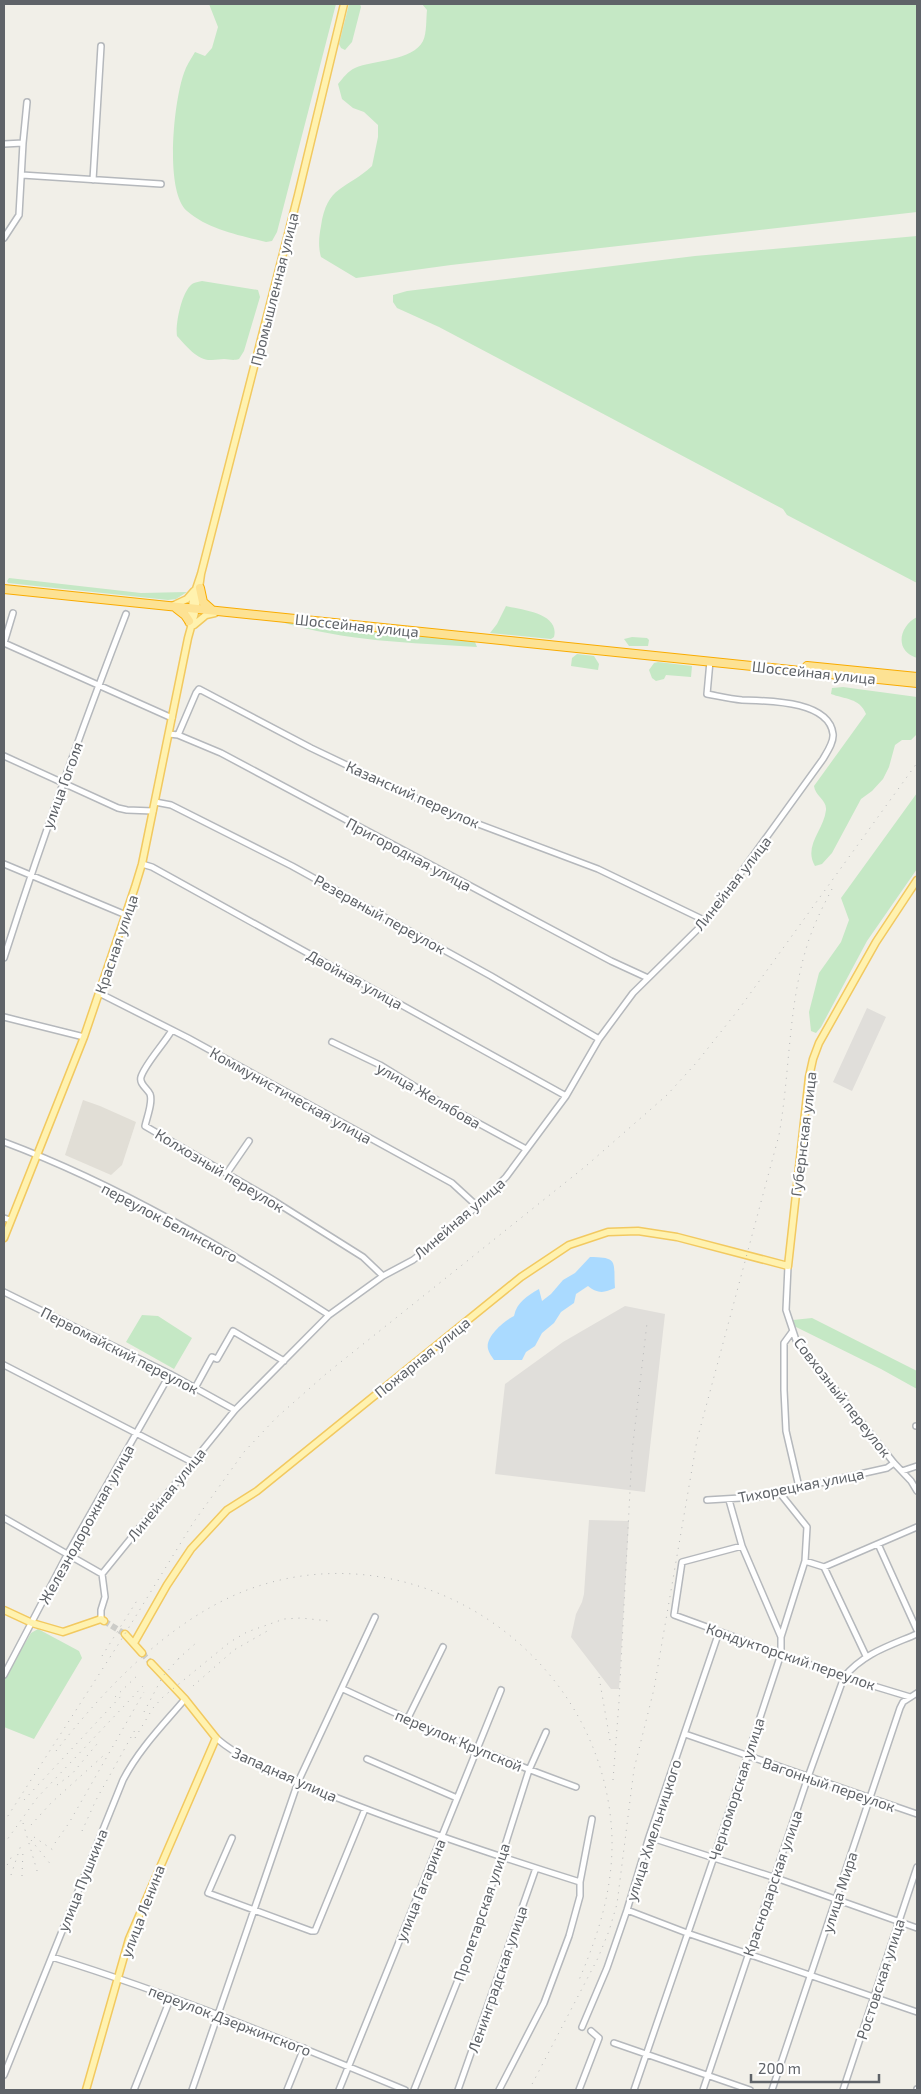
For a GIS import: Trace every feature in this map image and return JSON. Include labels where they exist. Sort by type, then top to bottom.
[{"type":"highway","points":[[198,588],[207,606],[219,612]]},
{"type":"highway","name":"Шоссейная улица","points":[[4,589],[15,594],[172,606],[917,683]]},
{"type":"highway","points":[[172,606],[181,610],[190,624]]},
{"type":"highway","name":"Шоссейная улица","points":[[710,661],[734,659],[917,676]]},
{"type":"main road","name":"Промышленная улица","points":[[201,574],[298,195],[344,4]]},
{"type":"main road","name":"Красная улица","points":[[4,1238],[7,1219],[37,1154],[84,1037],[142,864],[201,574]]},
{"type":"main road","points":[[172,606],[187,599],[198,588]]},
{"type":"main road","points":[[190,624],[206,615],[219,612]]},
{"type":"main road","name":"Губернская улица","points":[[788,1266],[812,1059],[819,1043],[876,942],[917,880]]},
{"type":"main road","name":"Пожарная улица","points":[[134,1643],[167,1585],[191,1549],[227,1510],[264,1485],[521,1277],[569,1245],[608,1232],[638,1231],[676,1237],[788,1266]]},
{"type":"main road","points":[[4,1610],[32,1623],[63,1632],[102,1620]]},
{"type":"main road","points":[[125,1634],[142,1653]]},
{"type":"main road","name":"Западная улица","points":[[151,1663],[185,1699],[216,1738]]},
{"type":"main road","name":"улица Ленина","points":[[86,2090],[129,1939],[216,1738]]},
{"type":"street","points":[[93,180],[101,46]]},
{"type":"street","points":[[4,238],[19,215],[27,102]]},
{"type":"street","points":[[4,144],[23,143]]},
{"type":"street","points":[[22,175],[161,184]]},
{"type":"street","points":[[13,613],[4,643],[172,718]]},
{"type":"street","name":"улица Гоголя","points":[[4,958],[6,944],[62,782],[126,614]]},
{"type":"street","name":"Линейная улица","points":[[102,1574],[236,1410],[329,1315],[383,1276],[413,1260],[477,1206],[506,1176],[566,1096],[600,1039],[633,993],[706,921],[831,746],[833,734],[829,723],[818,713],[807,707],[764,700],[741,700],[707,694],[710,661]]},
{"type":"street","name":"Казанский переулок","points":[[178,735],[199,689],[312,748],[441,810],[598,869],[706,921]]},
{"type":"street","name":"Пригородная улица","points":[[168,734],[178,735],[221,753],[611,961],[648,978]]},
{"type":"street","points":[[4,756],[118,808],[153,811]]},
{"type":"street","name":"Резервный переулок","points":[[155,802],[171,805],[292,866],[491,976],[600,1039]]},
{"type":"street","points":[[4,864],[126,916]]},
{"type":"street","name":"Двойная улица","points":[[142,864],[152,867],[226,907],[566,1096]]},
{"type":"street","name":"Коммунистическая улица","points":[[99,993],[172,1030],[452,1183],[477,1206]]},
{"type":"street","points":[[4,1017],[84,1037]]},
{"type":"street","name":"Колхозный переулок","points":[[172,1030],[159,1052],[148,1062],[141,1078],[151,1098],[145,1126],[363,1257],[383,1276]]},
{"type":"street","name":"улица Желябова","points":[[332,1042],[380,1066],[443,1104],[526,1149]]},
{"type":"street","points":[[226,1173],[249,1141]]},
{"type":"street","name":"переулок Белинского","points":[[4,1142],[37,1154],[176,1223],[266,1274],[329,1315]]},
{"type":"street","name":"Совхозный переулок","points":[[788,1266],[786,1310],[796,1340],[917,1491]]},
{"type":"street","name":"Первомайский переулок","points":[[4,1292],[170,1374],[236,1410]]},
{"type":"street","points":[[195,1388],[212,1358],[216,1359],[233,1331],[284,1361]]},
{"type":"street","points":[[792,1332],[784,1342],[784,1390],[786,1431],[799,1487]]},
{"type":"street","points":[[4,1365],[192,1462]]},
{"type":"street","name":"Железнодорожная улица","points":[[4,1675],[67,1555],[170,1374]]},
{"type":"street","name":"Тихорецкая улица","points":[[707,1500],[757,1497],[887,1468],[894,1463]]},
{"type":"street","points":[[902,1471],[917,1466]]},
{"type":"street","name":"Черноморская улица","points":[[634,2090],[781,1654],[781,1637],[805,1561],[807,1527],[779,1492]]},
{"type":"street","points":[[729,1500],[742,1546],[781,1637]]},
{"type":"street","points":[[4,1518],[102,1574],[105,1596],[101,1610],[102,1620]]},
{"type":"street","points":[[805,1561],[824,1567],[917,1527]]},
{"type":"street","points":[[844,1677],[854,1664],[866,1656],[917,1632],[878,1544]]},
{"type":"street","name":"Кондукторский переулок","points":[[742,1546],[682,1562],[674,1615],[844,1677],[863,1681],[910,1697]]},
{"type":"street","points":[[824,1567],[866,1656]]},
{"type":"street","points":[[192,2090],[298,1782],[375,1617]]},
{"type":"street","name":"улица Хмельницкого","points":[[582,2027],[607,1968],[649,1837],[719,1632]]},
{"type":"street","points":[[408,1720],[443,1646]]},
{"type":"street","name":"Краснодарская улица","points":[[703,2090],[748,1954],[776,1878],[808,1777],[844,1677]]},
{"type":"street","name":"переулок Крупской","points":[[343,1689],[478,1750],[528,1770],[576,1786]]},
{"type":"street","name":"улица Гагарина","points":[[340,2090],[501,1690]]},
{"type":"street","points":[[910,1697],[917,1694]]},
{"type":"street","name":"улица Мира","points":[[772,2090],[900,1708],[910,1697]]},
{"type":"street","name":"улица Пушкина","points":[[4,2076],[110,1810],[131,1766],[144,1746],[185,1699]]},
{"type":"street","name":"Пролетарская улица","points":[[414,2090],[468,1954],[501,1858],[528,1770],[546,1732]]},
{"type":"street","name":"Вагонный переулок","points":[[685,1734],[917,1814]]},
{"type":"street","name":"Западная улица","points":[[216,1738],[232,1752],[298,1782],[365,1809],[440,1838],[580,1882]]},
{"type":"street","points":[[367,1759],[457,1798]]},
{"type":"street","points":[[232,1838],[208,1892],[315,1931],[365,1809]]},
{"type":"street","points":[[499,2090],[552,1984],[580,1896],[580,1882],[592,1820]]},
{"type":"street","points":[[649,1837],[776,1878],[917,1928]]},
{"type":"street","name":"Ростовская улица","points":[[843,2090],[917,1867]]},
{"type":"street","name":"Ленинградская улица","points":[[458,2090],[536,1868]]},
{"type":"street","points":[[627,1910],[917,2012]]},
{"type":"street","name":"переулок Дзержинского","points":[[52,1957],[117,1977],[171,1997],[304,2048],[405,2090]]},
{"type":"street","points":[[134,2090],[171,1997]]},
{"type":"street","points":[[579,2090],[598,2038],[591,2032]]},
{"type":"street","points":[[614,2043],[750,2090]]},
{"type":"street","points":[[287,2090],[304,2048]]},
{"type":"shaded area","points":[[867,1008],[886,1017],[852,1091],[833,1082]]},
{"type":"shaded area","points":[[83,1100],[136,1122],[122,1165],[111,1175],[65,1155]]},
{"type":"shaded area","points":[[625,1306],[665,1314],[645,1492],[495,1474],[505,1384],[563,1342]]},
{"type":"shaded area","points":[[589,1520],[629,1521],[619,1689],[611,1689],[571,1637],[576,1614],[584,1594]]},
{"type":"green space","points":[[209,4],[336,4],[277,232],[272,241],[266,242],[235,234],[196,218],[187,211],[180,200],[175,185],[173,166],[174,123],[180,86],[185,70],[195,52],[205,56],[212,48],[218,27]]},
{"type":"green space","points":[[349,4],[360,4],[361,7],[352,42],[345,50],[339,44]]},
{"type":"green space","points":[[422,4],[917,4],[917,212],[451,265],[356,278],[321,257],[320,234],[324,213],[333,195],[372,166],[378,137],[378,125],[364,112],[353,108],[342,99],[338,84],[355,68],[402,56],[418,48],[423,41],[426,30],[427,10]]},
{"type":"green space","points":[[917,236],[917,583],[787,515],[783,509],[439,327],[397,308],[393,302],[393,295],[407,291],[695,256]]},
{"type":"green space","points":[[202,281],[258,290],[260,297],[244,351],[239,359],[207,360],[193,352],[177,336],[178,316],[186,292],[194,283]]},
{"type":"green space","points":[[9,578],[141,593],[187,592],[176,599],[168,600],[8,583]]},
{"type":"green space","points":[[506,606],[530,611],[546,618],[554,629],[554,637],[551,639],[490,633]]},
{"type":"green space","points":[[917,617],[917,658],[905,650],[902,638],[906,626]]},
{"type":"green space","points":[[281,622],[475,642],[477,647],[353,637]]},
{"type":"green space","points":[[632,637],[647,638],[649,640],[648,646],[629,646],[624,639]]},
{"type":"green space","points":[[577,654],[594,656],[599,664],[598,670],[571,666],[572,658]]},
{"type":"green space","points":[[654,663],[692,666],[691,677],[666,675],[664,679],[656,681],[652,678],[649,670]]},
{"type":"green space","points":[[843,687],[917,697],[917,734],[911,740],[902,740],[895,745],[889,767],[883,779],[861,799],[832,853],[822,864],[815,866],[811,852],[826,807],[825,803],[816,793],[814,786],[866,714],[856,702],[831,694],[832,688]]},
{"type":"green space","points":[[917,793],[917,869],[867,941],[821,1027],[816,1033],[811,1031],[809,1012],[819,973],[841,942],[849,920],[841,898]]},
{"type":"green space","points":[[142,1315],[158,1316],[192,1338],[174,1369],[126,1342]]},
{"type":"green space","points":[[812,1318],[917,1371],[917,1389],[794,1326],[793,1320]]},
{"type":"green space","points":[[38,1629],[79,1651],[82,1658],[34,1739],[4,1727],[4,1679],[31,1633]]},
{"type":"water","points":[[590,1257],[611,1260],[614,1267],[615,1288],[601,1292],[588,1286],[576,1294],[574,1303],[561,1312],[554,1323],[542,1333],[535,1346],[526,1352],[522,1360],[494,1360],[488,1349],[489,1339],[501,1325],[514,1316],[520,1303],[539,1289],[542,1301],[563,1280],[575,1273]]},
{"type":"tunnel","points":[[104,1621],[125,1634]]},
{"type":"tunnel","points":[[142,1653],[151,1663]]},
{"type":"railway","points":[[4,1822],[123,1637],[193,1523],[244,1452],[276,1418],[327,1373],[586,1166],[667,1095],[697,1062],[739,1009],[917,763]]},
{"type":"railway","points":[[529,2090],[598,1958],[617,1904],[634,1769],[654,1689],[697,1440],[779,1135],[792,1018],[800,972],[811,933],[832,889]]},
{"type":"railway","points":[[613,1780],[632,1452],[647,1323]]},
{"type":"railway","points":[[56,1751],[96,1703],[141,1658],[192,1619],[219,1603],[247,1590],[312,1575],[375,1576],[436,1592],[491,1622],[539,1663],[576,1713],[602,1772],[612,1838],[612,1857],[603,1910],[593,1945],[579,1980]]},
{"type":"railway","points":[[102,1656],[138,1599]]},
{"type":"railway","points":[[135,1738],[153,1708],[163,1697],[230,1642],[247,1632],[284,1619],[301,1618],[329,1621]]},
{"type":"railway","points":[[193,1686],[234,1650],[269,1630]]},
{"type":"railway","points":[[178,1659],[196,1643]]},
{"type":"railway","points":[[144,1712],[163,1676],[182,1655]]},
{"type":"railway","points":[[115,1697],[140,1673]]},
{"type":"railway","points":[[599,1677],[611,1746]]},
{"type":"railway","points":[[4,1844],[37,1798],[143,1686]]},
{"type":"railway","points":[[55,1843],[69,1823],[144,1692]]},
{"type":"railway","points":[[24,1800],[123,1694]]},
{"type":"railway","points":[[82,1831],[96,1800],[135,1730]]},
{"type":"railway","points":[[57,1785],[72,1774],[97,1744]]},
{"type":"railway","points":[[31,1825],[51,1803],[103,1756]]},
{"type":"railway","points":[[23,1823],[38,1874]]},
{"type":"railway","points":[[34,1837],[53,1850]]},
{"type":"railway","points":[[31,1840],[52,1866]]},
{"type":"railway","points":[[11,1875],[22,1842]]},
{"type":"railway","points":[[22,1876],[23,1850]]},
{"type":"railway","points":[[4,1871],[13,1854]]}]
